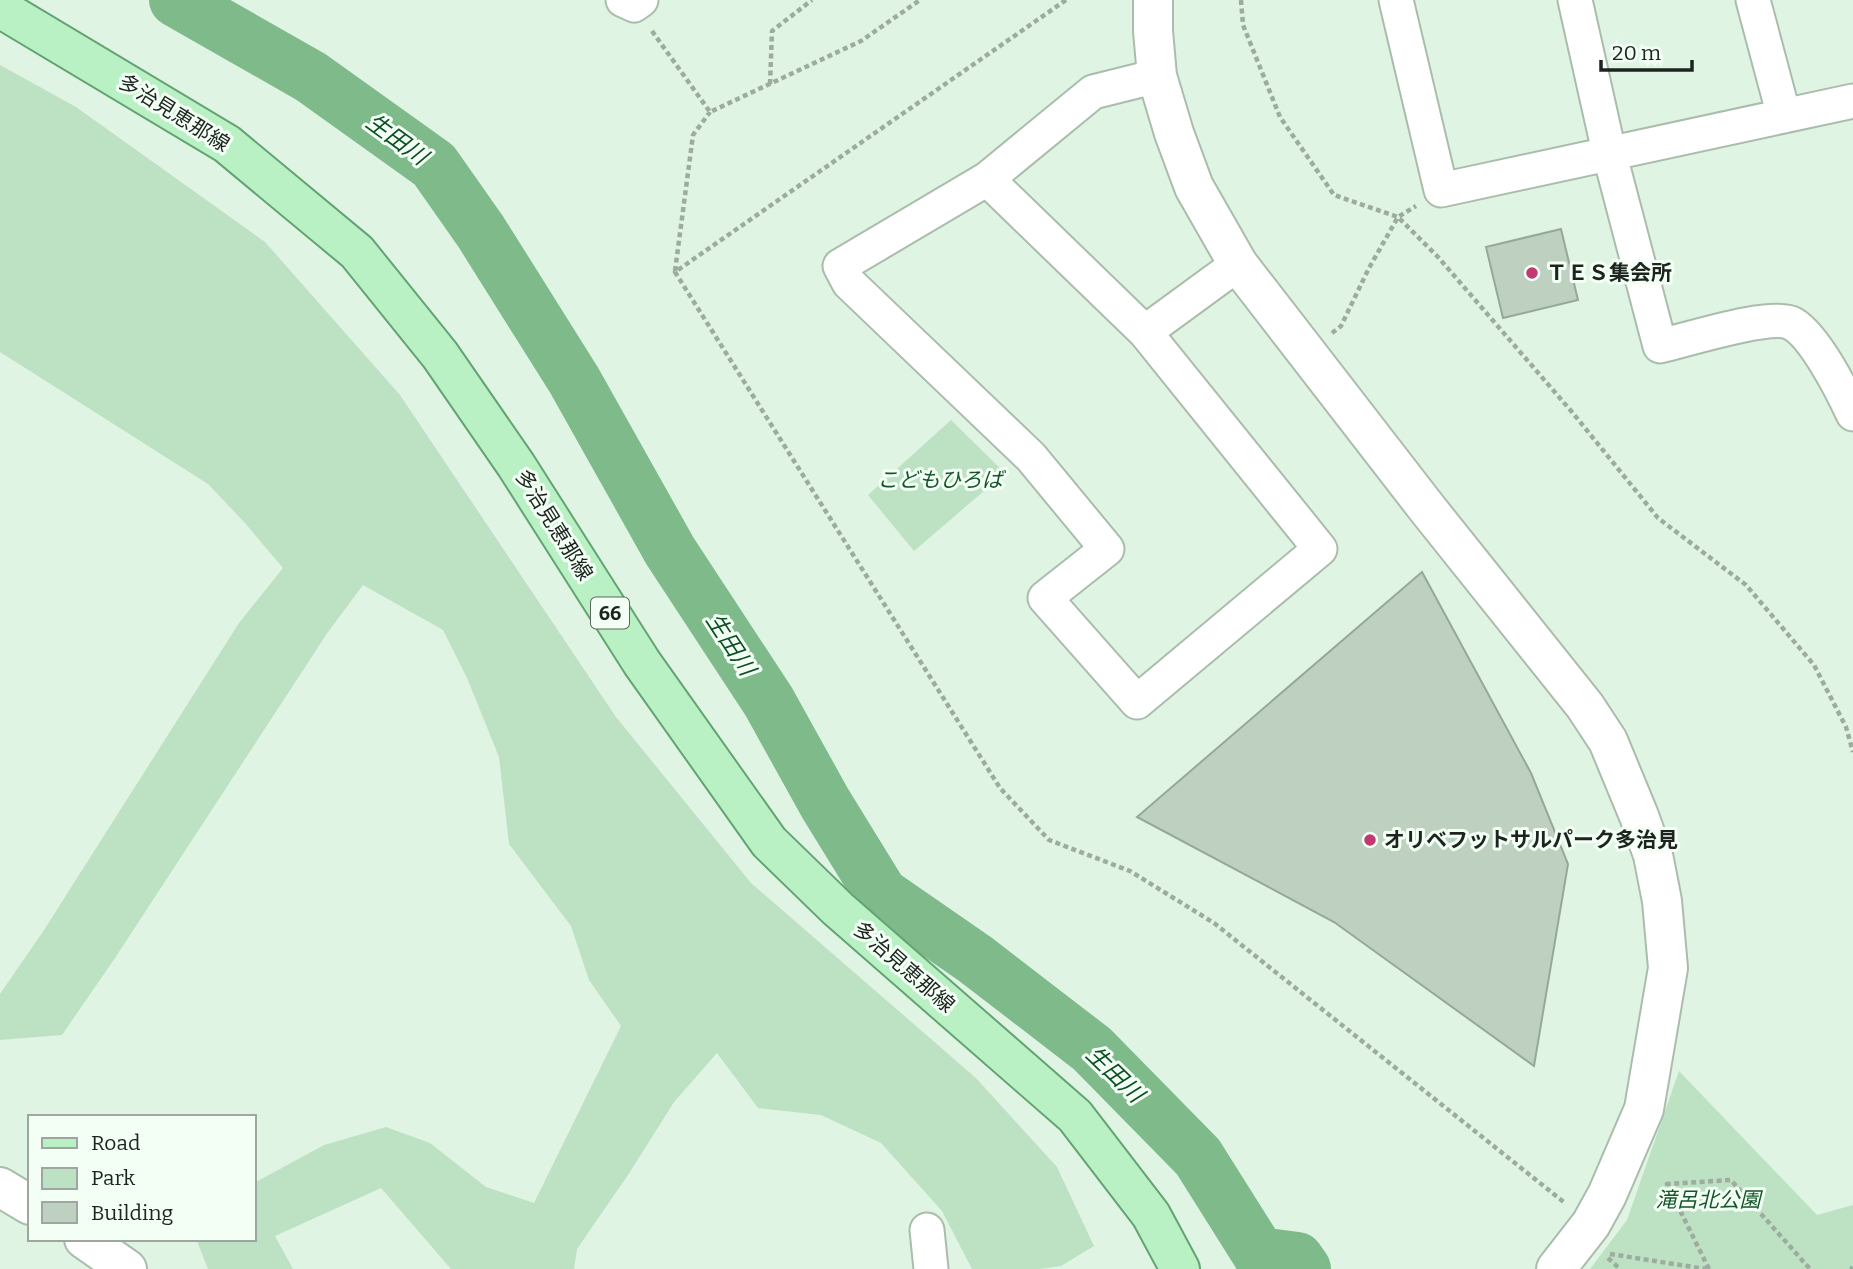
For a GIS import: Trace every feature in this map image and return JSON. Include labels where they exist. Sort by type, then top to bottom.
[{"type":"main road","name":"多治見恵那線","points":[[0,8],[227,144],[357,252],[440,355],[516,465],[642,663],[769,842],[838,909],[1075,1116],[1151,1215],[1180,1269]]},
{"type":"street","points":[[1153,0],[1157,76],[1174,133],[1194,187],[1238,264],[1426,507],[1585,706],[1608,741],[1653,855],[1662,901],[1668,968],[1644,1109],[1607,1195],[1591,1224],[1556,1269]]},
{"type":"street","points":[[1396,0],[1441,190],[1853,101]]},
{"type":"street","points":[[1575,0],[1609,152],[1661,346],[1769,320],[1791,323],[1810,340],[1853,414]]},
{"type":"street","points":[[1753,0],[1784,116]]},
{"type":"street","points":[[987,179],[1145,332],[1320,549],[1137,702],[1045,598],[1107,549],[1031,457],[849,283],[840,266],[987,179],[1093,92],[1157,76]]},
{"type":"street","points":[[1145,332],[1238,264]]},
{"type":"street","points":[[0,1187],[28,1204]]},
{"type":"street","points":[[927,1230],[931,1269]]},
{"type":"street","points":[[87,1241],[127,1269]]},
{"type":"path","points":[[770,85],[772,31],[812,0]]},
{"type":"path","points":[[675,272],[693,135],[710,112],[861,41],[920,0]]},
{"type":"path","points":[[1241,0],[1243,25],[1280,117],[1334,195],[1398,217],[1438,257],[1573,412],[1658,518],[1746,585],[1814,666],[1846,727],[1853,752]]},
{"type":"path","points":[[633,2],[710,112]]},
{"type":"path","points":[[1310,354],[1341,326],[1398,217],[1441,190]]},
{"type":"path","points":[[1707,1269],[1667,1184],[1731,1180],[1810,1269]]},
{"type":"path","points":[[1602,1253],[1707,1269]]},
{"type":"green space","points":[[0,65],[76,107],[265,242],[400,395],[616,717],[751,883],[976,1078],[1057,1167],[1094,1246],[1061,1266],[1039,1269],[972,1269],[942,1211],[881,1143],[821,1115],[758,1108],[717,1053],[674,1102],[577,1249],[574,1269],[451,1269],[381,1188],[275,1236],[293,1269],[208,1269],[197,1241],[256,1241],[256,1182],[324,1145],[386,1127],[430,1143],[486,1187],[534,1203],[621,1026],[589,980],[571,926],[509,844],[499,757],[467,678],[443,630],[363,585],[328,632],[62,1035],[0,1040],[0,994],[44,930],[239,623],[283,568],[208,484],[0,352]]},
{"type":"green space","name":"こどもひろば","points":[[951,420],[1005,473],[914,551],[868,495]]},
{"type":"green space","name":"滝呂北公園","points":[[1679,1071],[1817,1215],[1853,1205],[1853,1269],[1590,1269],[1627,1220]]},
{"type":"building","name":"ＴＥＳ集会所","points":[[1561,229],[1578,300],[1503,318],[1486,247]]},
{"type":"building","name":"オリベフットサルパーク多治見","points":[[1422,572],[1531,773],[1568,864],[1534,1066],[1334,922],[1137,817]]},
{"type":"waterway","name":"生田川","points":[[176,0],[311,77],[434,165],[481,232],[574,380],[670,551],[769,702],[825,803],[881,894],[975,959],[1092,1049],[1198,1157],[1259,1254],[1297,1259],[1304,1269]]},
{"type":"place","name":"ＴＥＳ集会所","points":[[1532,273]]},
{"type":"place","name":"オリベフットサルパーク多治見","points":[[1370,840]]}]
